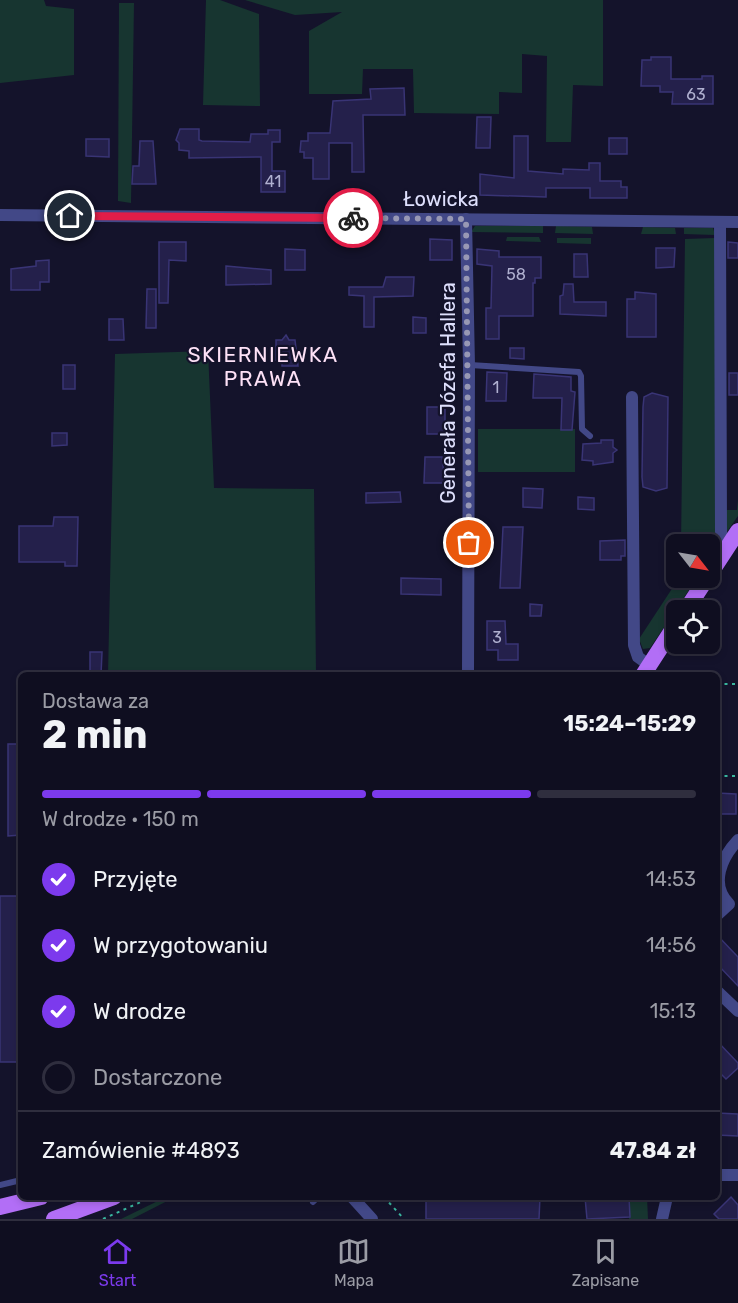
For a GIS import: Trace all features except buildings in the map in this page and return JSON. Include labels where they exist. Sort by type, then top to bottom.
[{"type":"main road","points":[[720,559],[734,537]]},
{"type":"main road","points":[[646,670],[666,639]]},
{"type":"main road","points":[[0,1207],[29,1200]]},
{"type":"main road","points":[[54,1219],[106,1200]]},
{"type":"street","name":"Łowicka","points":[[0,215],[738,222]]},
{"type":"street","name":"Generała Józefa Hallera","points":[[466,219],[469,365],[468,672]]},
{"type":"street","points":[[720,222],[721,527],[722,537],[734,537]]},
{"type":"street","points":[[632,397],[634,645],[646,670]]},
{"type":"street","points":[[720,861],[738,840]]},
{"type":"street","points":[[720,878],[721,894],[729,904]]},
{"type":"street","points":[[720,912],[738,894]]},
{"type":"street","points":[[720,994],[738,1011]]},
{"type":"street","points":[[720,1175],[738,1175]]},
{"type":"street","points":[[355,1200],[372,1219]]},
{"type":"street","points":[[662,1219],[666,1200]]},
{"type":"lane","points":[[469,365],[579,372],[582,429],[590,436]]},
{"type":"lane","points":[[0,1185],[18,1181]]},
{"type":"path","points":[[720,684],[738,684]]},
{"type":"path","points":[[720,776],[738,776]]},
{"type":"path","points":[[103,1219],[145,1200]]},
{"type":"path","points":[[387,1200],[404,1219]]},
{"type":"green space","points":[[0,0],[44,0],[46,6],[74,9],[74,75],[0,83]]},
{"type":"green space","points":[[206,0],[220,0],[259,14],[260,106],[203,105]]},
{"type":"green space","points":[[245,0],[603,0],[603,86],[573,85],[571,142],[546,142],[547,56],[522,54],[522,93],[499,92],[499,114],[414,113],[413,69],[363,69],[362,94],[309,94],[309,31],[342,12],[295,15]]},
{"type":"green space","points":[[119,3],[134,3],[131,203],[118,201]]},
{"type":"green space","points":[[475,226],[543,226],[543,233],[471,232]]},
{"type":"green space","points":[[556,226],[592,227],[593,234],[555,233]]},
{"type":"green space","points":[[643,227],[675,228],[676,234],[641,234]]},
{"type":"green space","points":[[684,228],[713,228],[715,235],[684,234]]},
{"type":"green space","points":[[507,237],[539,237],[541,242],[506,241]]},
{"type":"green space","points":[[557,238],[591,238],[591,244],[557,243]]},
{"type":"green space","points":[[715,238],[718,534],[681,534],[685,239]]},
{"type":"green space","points":[[208,351],[214,488],[314,489],[316,672],[108,672],[115,354]]},
{"type":"green space","points":[[478,429],[575,429],[575,472],[478,472]]},
{"type":"green space","points":[[738,500],[738,516],[726,533],[726,510],[737,510]]},
{"type":"green space","points":[[672,588],[690,588],[682,600],[666,600],[666,624],[650,648],[643,649],[639,639]]},
{"type":"green space","points":[[160,1200],[169,1200],[132,1219],[121,1219]]},
{"type":"green space","points":[[629,1200],[647,1200],[648,1219],[629,1219]]},
{"type":"way so far","points":[[353,218],[466,219],[469,543]]},
{"type":"district","name":"SKIERNIEWKA PRAWA","points":[[263,366]]},
{"type":"route","points":[[70,216],[353,218]]}]
